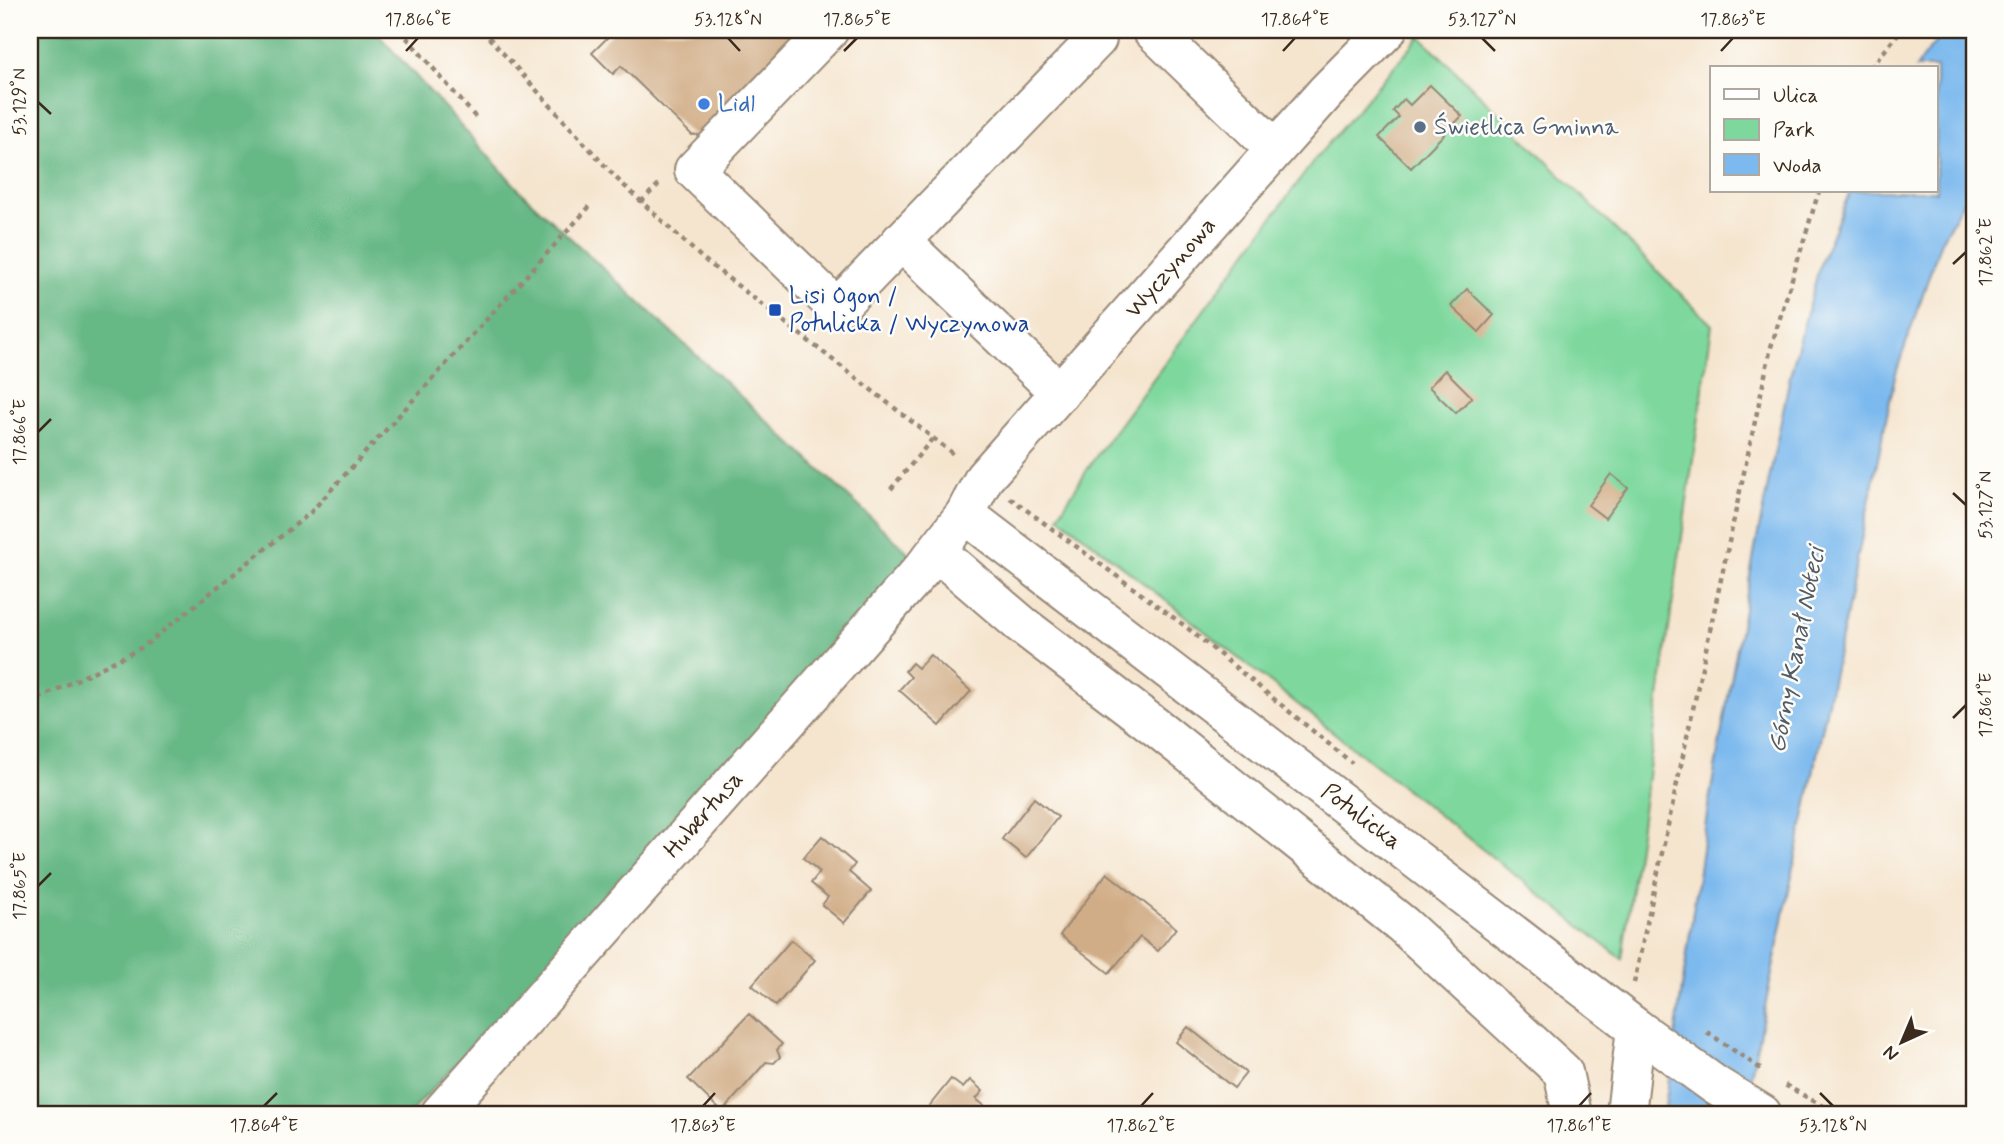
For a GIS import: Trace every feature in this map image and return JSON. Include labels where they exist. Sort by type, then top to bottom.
[{"type":"street","points":[[829,30],[694,170],[837,308],[1097,39],[1087,30]]},
{"type":"street","points":[[1153,30],[1275,149]]},
{"type":"street","name":"Wyczynowa","points":[[965,514],[984,478],[1326,92],[1387,30]]},
{"type":"street","points":[[901,241],[1060,393]]},
{"type":"street","name":"Hubertusa","points":[[440,1114],[936,552],[965,514]]},
{"type":"street","name":"Potulicka","points":[[965,514],[1648,1037],[1715,1085],[1772,1099]]},
{"type":"street","points":[[936,552],[1022,625],[1161,731],[1403,925],[1563,1072],[1572,1114]]},
{"type":"street","points":[[1626,1114],[1648,1037]]},
{"type":"path","points":[[400,30],[478,120]]},
{"type":"path","points":[[482,30],[616,178],[701,257],[984,478],[1185,626],[1352,763]]},
{"type":"path","points":[[1873,66],[1901,30]]},
{"type":"path","points":[[1623,975],[1634,984],[1771,347],[1819,192]]},
{"type":"path","points":[[30,703],[143,647],[310,513],[591,205]]},
{"type":"path","points":[[891,489],[933,438]]},
{"type":"path","points":[[1701,1029],[1770,1075]]},
{"type":"path","points":[[1772,1099],[1793,1091],[1837,1114]]},
{"type":"green space","points":[[30,30],[374,30],[522,193],[924,567],[409,1114],[30,1114]]},
{"type":"green space","points":[[1420,36],[1712,325],[1622,959],[1058,516],[1092,462],[1316,158]]},
{"type":"water","name":"Górny Kanał Noteci","points":[[1946,30],[1974,30],[1974,183],[1941,241],[1895,376],[1743,1114],[1664,1114],[1708,807],[1790,376],[1820,264],[1850,192],[1938,192],[1938,66],[1917,66]]},
{"type":"building","name":"Lidl","points":[[615,30],[820,30],[718,134],[692,135],[621,66],[613,74],[592,53]]},
{"type":"building","name":"Świetlica Gminna","points":[[1430,85],[1462,116],[1411,168],[1379,137],[1399,117],[1393,111],[1404,99],[1410,105]]},
{"type":"building","points":[[1467,289],[1494,315],[1479,332],[1451,306]]},
{"type":"building","points":[[1445,370],[1472,397],[1456,413],[1429,387]]},
{"type":"building","points":[[1611,474],[1628,488],[1605,518],[1588,505]]},
{"type":"building","points":[[930,655],[971,691],[940,726],[899,690],[911,677],[905,671],[912,663],[918,668]]},
{"type":"building","points":[[1034,798],[1058,817],[1026,858],[1002,839]]},
{"type":"building","points":[[822,836],[855,864],[849,872],[871,891],[844,923],[822,905],[828,897],[811,883],[820,872],[803,858]]},
{"type":"building","points":[[1107,873],[1176,928],[1158,951],[1140,937],[1109,973],[1060,935]]},
{"type":"building","points":[[791,940],[815,960],[776,1006],[752,985]]},
{"type":"building","points":[[749,1014],[782,1044],[777,1050],[780,1057],[774,1063],[766,1062],[722,1112],[688,1079]]},
{"type":"building","points":[[1188,1027],[1246,1073],[1234,1088],[1176,1042]]},
{"type":"building","points":[[951,1079],[963,1088],[970,1080],[983,1091],[976,1099],[995,1114],[923,1114]]},
{"type":"place","name":"Lidl","points":[[704,104]]},
{"type":"place","name":"Świetlica Gminna","points":[[1420,127]]},
{"type":"place","name":"Lisi Ogon / Potulicka / Wyczynowa","points":[[775,310]]}]
